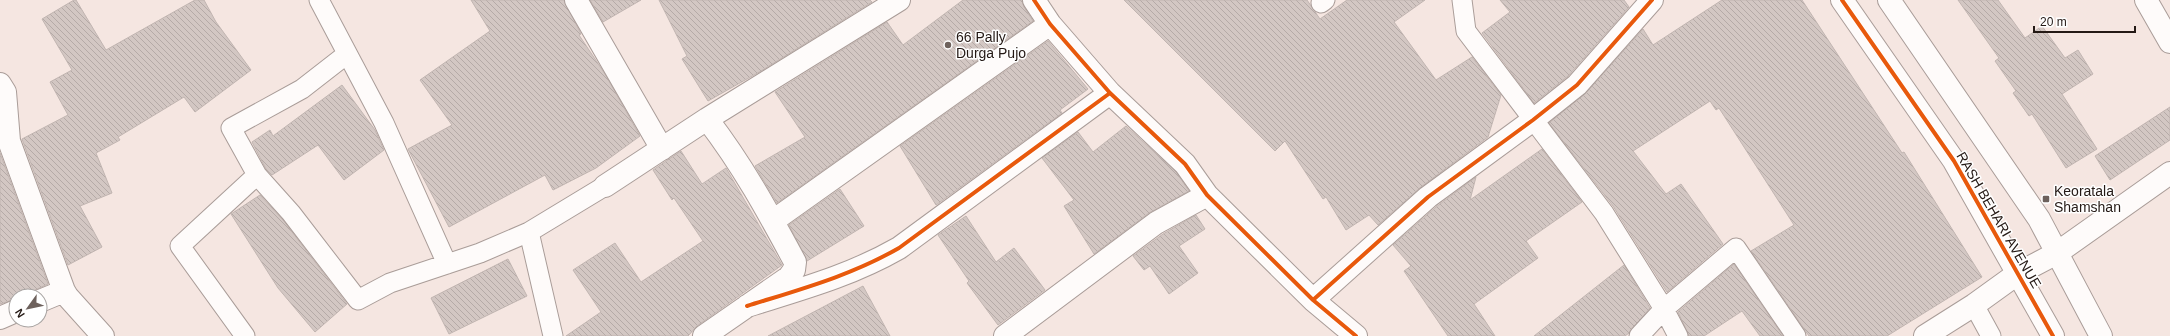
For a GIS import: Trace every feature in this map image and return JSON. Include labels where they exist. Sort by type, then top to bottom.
[{"type":"street","points":[[576,0],[662,149]]},
{"type":"street","points":[[605,186],[707,119],[899,0]]},
{"type":"street","points":[[1034,0],[1050,24],[1110,93],[1185,164],[1207,195],[1313,300],[1356,336]]},
{"type":"street","points":[[1313,300],[1428,197],[1533,120],[1577,85],[1652,0]]},
{"type":"street","name":"RASH BEHARI AVENUE","points":[[1842,0],[1954,161],[2053,336]]},
{"type":"street","points":[[1889,0],[2039,219],[2101,336]]},
{"type":"street","points":[[2146,0],[2170,42]]},
{"type":"street","points":[[772,221],[1050,24]]},
{"type":"street","points":[[0,84],[5,92],[9,141],[64,291],[103,336]]},
{"type":"street","points":[[747,306],[840,277],[872,263],[892,252],[1110,93]]},
{"type":"street","points":[[704,336],[789,277],[794,270],[794,262],[747,174],[707,119]]},
{"type":"street","points":[[1926,336],[1974,305],[2017,274],[2057,253],[2170,173]]},
{"type":"street","points":[[1013,334],[1156,223],[1207,195]]},
{"type":"street","points":[[48,298],[64,291]]},
{"type":"lane","points":[[319,0],[384,123],[447,264]]},
{"type":"lane","points":[[1462,0],[1466,31],[1604,213],[1664,309],[1678,336]]},
{"type":"lane","points":[[347,54],[302,89],[231,128],[257,175],[291,212],[358,300],[390,283],[480,253],[529,232],[605,186]]},
{"type":"lane","points":[[245,336],[180,246],[257,175]]},
{"type":"lane","points":[[529,232],[553,336]]},
{"type":"lane","points":[[1639,336],[1664,309],[1736,248],[1796,336]]},
{"type":"lane","points":[[1974,305],[1991,336]]},
{"type":"building","points":[[76,0],[106,50],[195,0],[204,0],[216,22],[251,70],[195,112],[184,97],[118,137],[120,140],[96,153],[112,193],[80,206],[102,247],[68,265],[22,139],[68,115],[50,82],[72,70],[42,19]]},
{"type":"building","points":[[471,0],[564,0],[581,34],[579,35],[605,74],[640,136],[596,168],[553,190],[545,175],[449,227],[408,149],[452,125],[420,80],[490,31]]},
{"type":"building","points":[[590,0],[641,0],[603,22]]},
{"type":"building","points":[[659,0],[870,0],[872,2],[761,71],[708,101],[682,59],[687,56]]},
{"type":"building","points":[[963,0],[1022,0],[1024,7],[1033,21],[777,203],[755,166],[805,137],[775,92],[887,22],[903,45]]},
{"type":"building","points":[[1124,0],[1307,0],[1320,19],[1347,0],[1425,0],[1394,22],[1436,80],[1472,57],[1501,95],[1488,137],[1421,187],[1378,225],[1369,215],[1346,230],[1326,197],[1323,199],[1285,141],[1275,151]]},
{"type":"building","points":[[1500,0],[1624,0],[1629,7],[1568,76],[1534,103],[1482,33],[1510,12]]},
{"type":"building","points":[[1722,0],[1802,0],[1902,153],[1904,152],[1982,277],[1887,336],[1809,336],[1751,251],[1794,225],[1719,108],[1716,110],[1710,101],[1633,151],[1666,194],[1681,184],[1723,244],[1667,292],[1613,206],[1549,123],[1586,93],[1643,29],[1653,45]]},
{"type":"building","points":[[1958,0],[1998,0],[2025,38],[2042,26],[2065,58],[2078,50],[2093,74],[2062,94],[2097,149],[2066,168],[2032,114],[2029,116],[2013,93],[2016,91],[1995,61],[1999,58]]},
{"type":"building","points":[[1048,41],[1088,89],[1060,110],[1062,113],[936,205],[900,146]]},
{"type":"building","points":[[342,85],[375,130],[384,150],[344,180],[318,145],[272,175],[266,169],[252,142],[270,130],[273,136]]},
{"type":"building","points":[[2170,107],[2170,140],[2110,180],[2095,156]]},
{"type":"building","points":[[1126,126],[1176,172],[1189,191],[1149,213],[1094,254],[1064,206],[1074,200],[1042,158],[1078,132],[1093,152]]},
{"type":"building","points":[[1542,149],[1582,202],[1526,241],[1538,258],[1474,304],[1495,336],[1448,336],[1404,271],[1411,266],[1393,245],[1436,207],[1476,177],[1470,200]]},
{"type":"building","points":[[681,151],[702,184],[726,168],[782,265],[697,326],[688,336],[566,336],[601,312],[573,270],[615,243],[641,282],[703,241],[674,198],[672,200],[653,170]]},
{"type":"building","points":[[0,153],[48,284],[39,288],[8,288],[8,302],[0,304]]},
{"type":"building","points":[[840,189],[864,226],[807,261],[789,225]]},
{"type":"building","points":[[260,195],[283,220],[347,304],[315,332],[278,288],[231,214]]},
{"type":"building","points":[[1196,215],[1205,229],[1179,246],[1198,273],[1169,294],[1150,266],[1144,270],[1133,256],[1163,234]]},
{"type":"building","points":[[966,216],[996,262],[1014,248],[1045,290],[998,325],[967,283],[969,281],[938,235]]},
{"type":"building","points":[[508,259],[527,296],[449,334],[431,298]]},
{"type":"building","points":[[1734,264],[1783,336],[1760,336],[1742,311],[1704,336],[1689,336],[1678,312]]},
{"type":"building","points":[[1624,265],[1650,308],[1629,333],[1625,336],[1534,336]]},
{"type":"building","points":[[863,286],[890,336],[768,336]]},
{"type":"cycle path","points":[[1034,0],[1050,24],[1110,93],[1185,164],[1207,195],[1313,300],[1356,336]]},
{"type":"cycle path","points":[[1313,300],[1428,197],[1533,120],[1577,85],[1652,0]]},
{"type":"cycle path","points":[[1842,0],[1954,161],[2053,336]]},
{"type":"cycle path","points":[[747,306],[806,288],[844,274],[881,258],[899,248],[1110,93]]},
{"type":"place","name":"66 Pally Durga Pujo","points":[[948,45]]},
{"type":"place","name":"Keoratala Shamshan","points":[[2046,199]]}]
